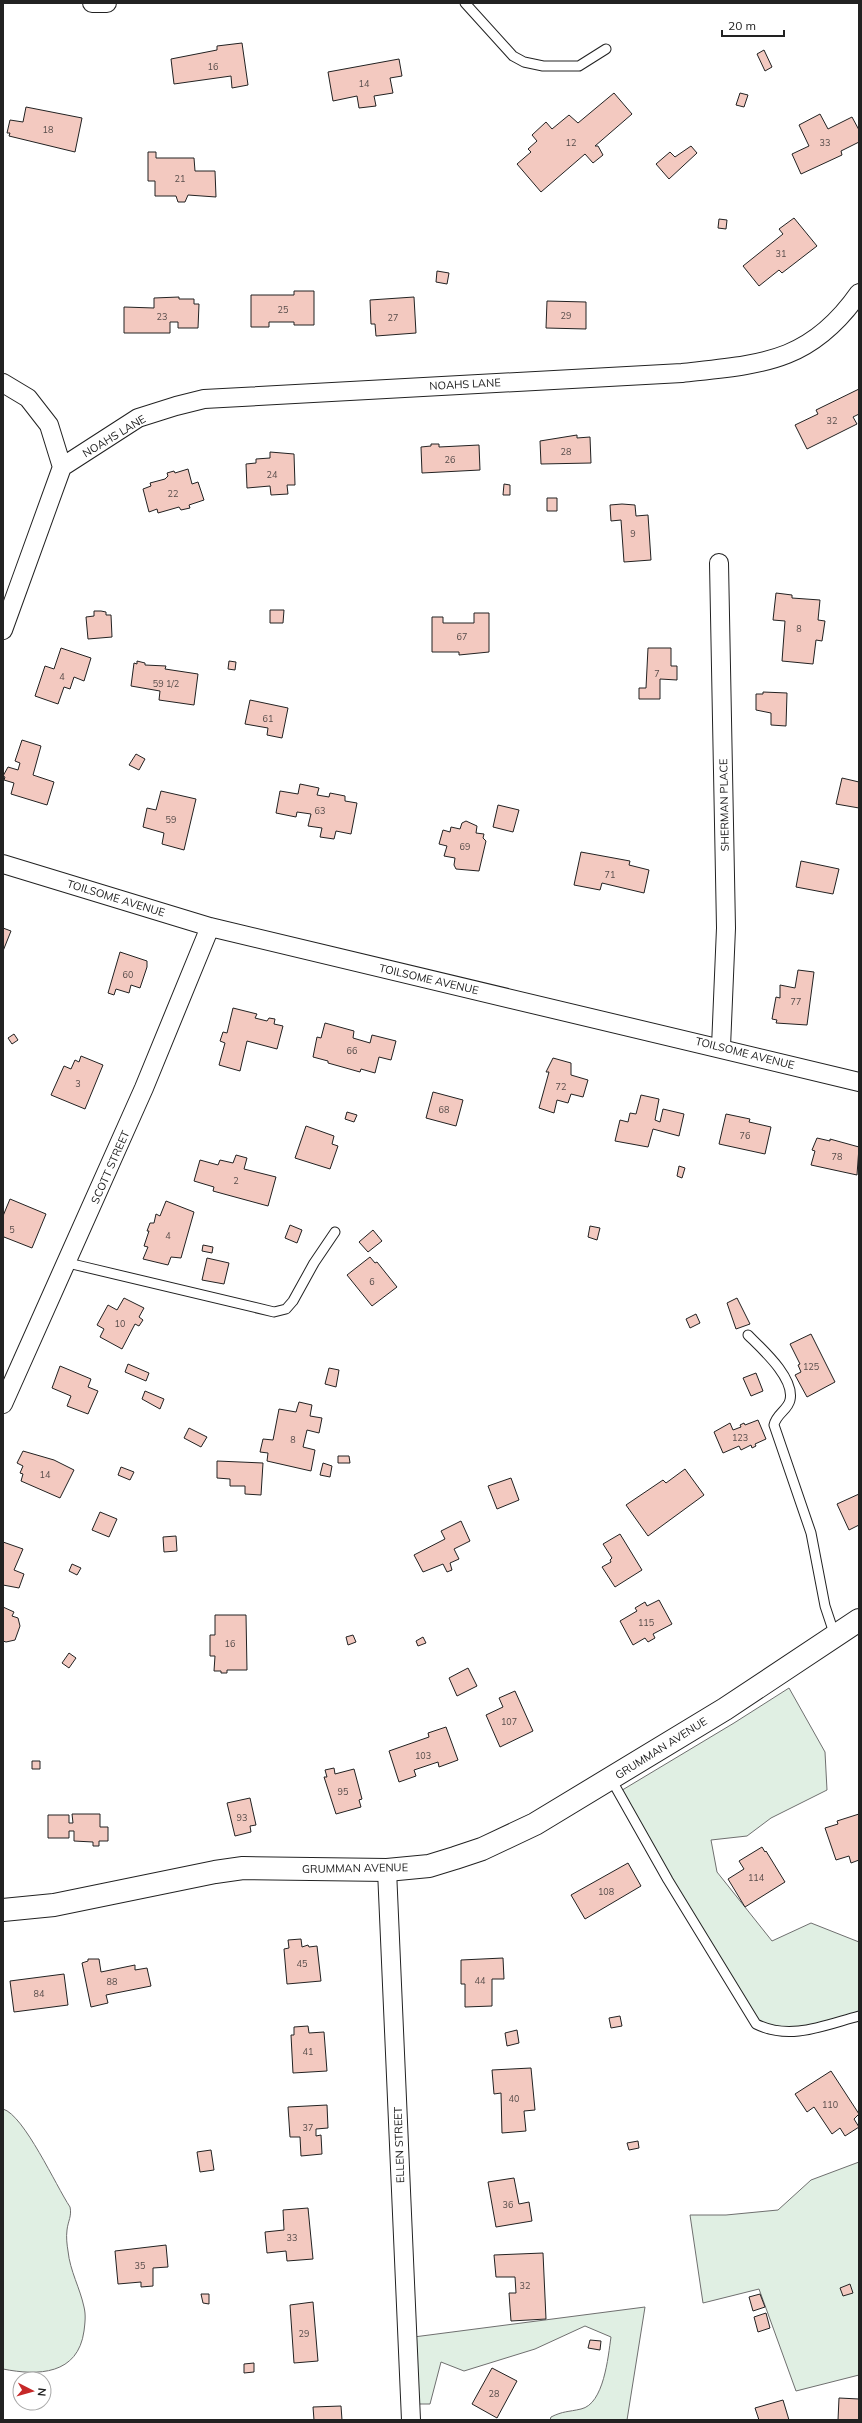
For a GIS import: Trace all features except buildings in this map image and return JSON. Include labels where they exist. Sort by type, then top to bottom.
[{"type":"street","points":[[92,3],[107,3]]},
{"type":"street","name":"NOAHS LANE","points":[[62,467],[138,418],[204,399],[682,373],[746,366],[799,350],[822,336],[843,315],[859,293]]},
{"type":"street","points":[[3,383],[28,398],[48,425],[62,467],[3,630]]},
{"type":"street","name":"SHERMAN PLACE","points":[[719,563],[726,928],[721,1047]]},
{"type":"street","name":"TOILSOME AVENUE","points":[[3,864],[210,927],[721,1047],[859,1082]]},
{"type":"street","name":"SCOTT STREET","points":[[3,1404],[68,1262],[144,1088],[210,927]]},
{"type":"street","name":"GRUMMAN AVENUE","points":[[3,1910],[54,1905],[214,1872],[243,1868],[387,1870],[429,1866],[482,1849],[535,1824],[611,1778],[835,1637],[859,1620]]},
{"type":"street","name":"ELLEN STREET","points":[[387,1870],[411,2420]]},
{"type":"lane","points":[[465,3],[513,56],[524,62],[543,66],[579,66],[606,49]]},
{"type":"lane","points":[[68,1262],[274,1312],[286,1309],[294,1300],[314,1263],[335,1232]]},
{"type":"lane","points":[[748,1335],[777,1367],[788,1382],[791,1391],[788,1406],[779,1413],[774,1425],[811,1533],[825,1606],[835,1637]]},
{"type":"lane","points":[[611,1778],[668,1880],[756,2024],[766,2029],[790,2033],[859,2016]]},
{"type":"green space","points":[[789,1688],[825,1752],[827,1790],[771,1818],[747,1836],[711,1840],[717,1872],[772,1941],[811,1923],[859,1942],[859,2016],[790,2033],[756,2024],[619,1792]]},
{"type":"green space","points":[[3,2109],[11,2114],[30,2137],[70,2207],[70,2216],[67,2227],[67,2244],[71,2266],[85,2310],[85,2319],[84,2331],[80,2346],[74,2356],[65,2364],[46,2371],[16,2371],[3,2369]]},
{"type":"green space","points":[[859,2162],[859,2375],[796,2391],[759,2289],[703,2303],[690,2215],[726,2215],[778,2210],[811,2180]]},
{"type":"green space","points":[[645,2307],[627,2420],[550,2420],[551,2417],[581,2409],[589,2405],[595,2398],[604,2379],[611,2337],[585,2326],[535,2349],[464,2371],[441,2362],[430,2404],[410,2404],[406,2338]]}]
